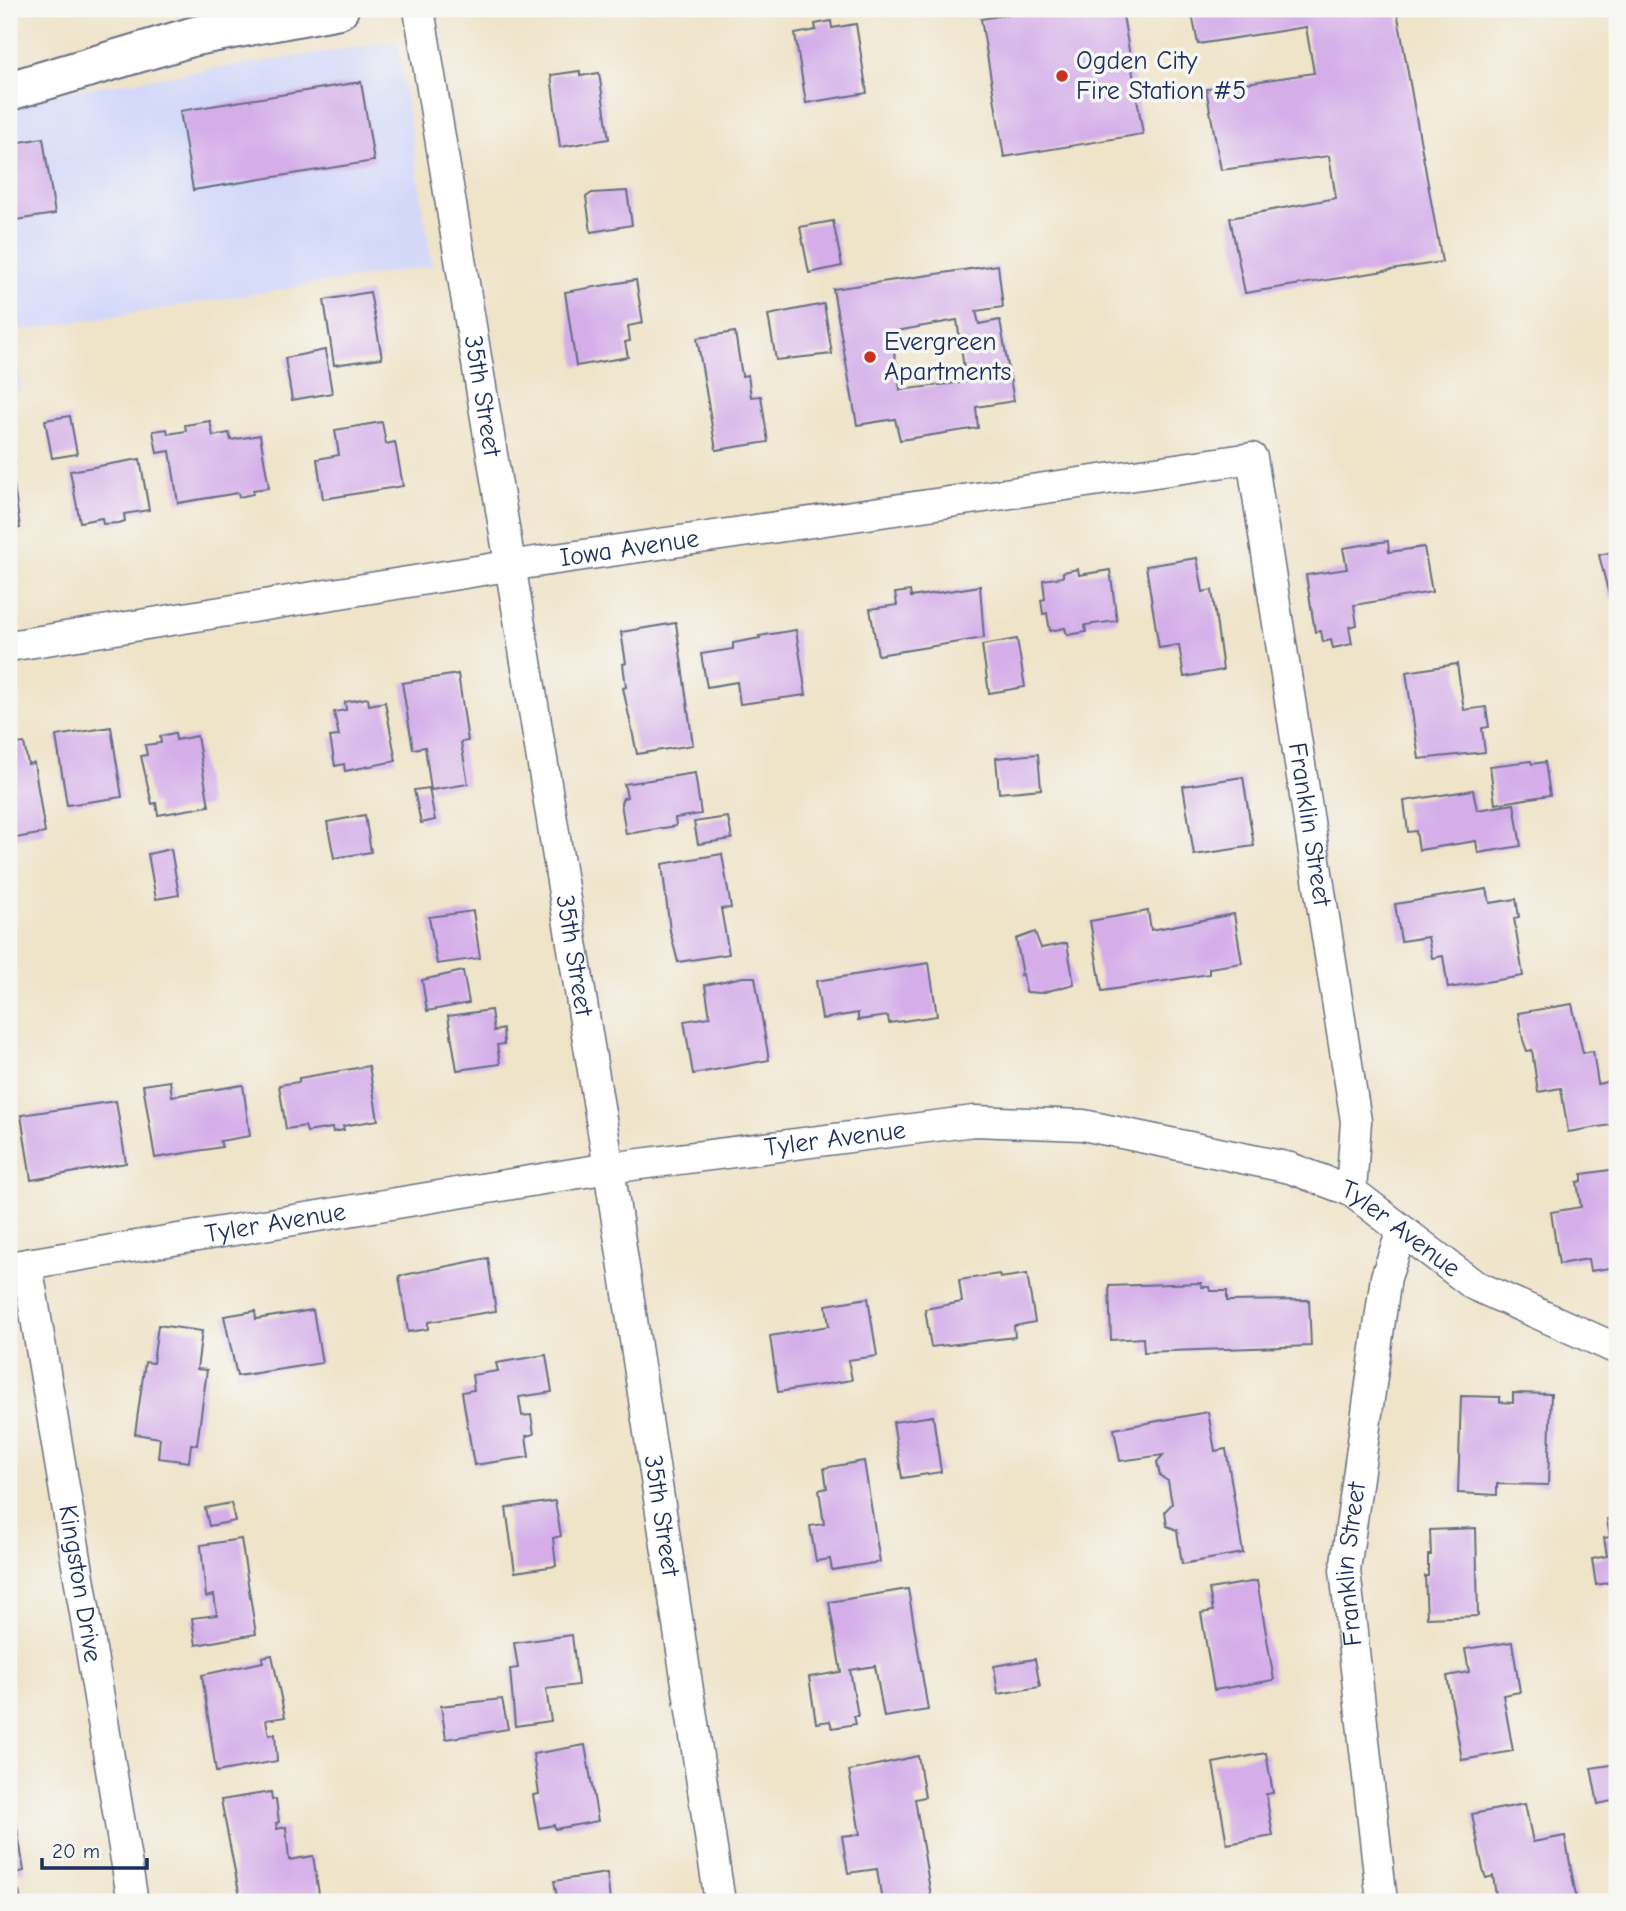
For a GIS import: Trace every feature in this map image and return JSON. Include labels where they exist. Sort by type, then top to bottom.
[{"type":"main road","points":[[9,91],[195,36],[339,9]]},
{"type":"street","name":"35th Street","points":[[419,9],[508,566],[609,1168],[720,1902]]},
{"type":"street","name":"Iowa Avenue","points":[[9,646],[508,566],[1252,458]]},
{"type":"street","name":"Franklin Street","points":[[1252,458],[1356,1121],[1351,1191]]},
{"type":"street","name":"Tyler Avenue","points":[[18,1265],[609,1168],[974,1121],[1083,1125],[1290,1168],[1351,1191],[1474,1285],[1617,1349]]},
{"type":"street","name":"Franklin Street","points":[[1382,1902],[1345,1570],[1386,1277],[1402,1231]]},
{"type":"street","name":"Kingston Drive","points":[[18,1265],[133,1902]]},
{"type":"shaded area","points":[[397,41],[432,266],[13,332],[22,392],[9,394],[9,100]]},
{"type":"building","name":"Ogden City Fire Station #5","points":[[1041,9],[1122,9],[1143,134],[1004,157],[981,19]]},
{"type":"building","points":[[1191,9],[1403,9],[1397,11],[1442,262],[1245,293],[1230,218],[1336,198],[1329,156],[1221,170],[1206,89],[1314,73],[1306,27],[1198,44]]},
{"type":"building","points":[[831,21],[832,28],[856,24],[867,93],[806,103],[795,34],[816,30],[815,24]]},
{"type":"building","points":[[580,71],[580,76],[599,73],[609,139],[560,147],[551,75]]},
{"type":"building","points":[[361,82],[374,161],[193,190],[180,111]]},
{"type":"building","points":[[43,138],[55,214],[9,221],[9,144]]},
{"type":"building","points":[[627,191],[632,225],[591,232],[586,197],[592,193]]},
{"type":"building","points":[[833,221],[842,266],[809,273],[800,227]]},
{"type":"building","name":"Evergreen Apartments","points":[[998,265],[1003,307],[976,311],[979,324],[1000,320],[1014,401],[976,407],[978,428],[900,440],[895,419],[857,425],[833,289]],"holes":[[[957,320],[966,382],[900,390],[891,332]]]},
{"type":"building","points":[[636,280],[643,323],[628,326],[630,341],[625,342],[628,357],[576,366],[565,292]]},
{"type":"building","points":[[370,292],[382,358],[334,365],[324,300]]},
{"type":"building","points":[[824,304],[832,354],[776,360],[768,315]]},
{"type":"building","points":[[735,332],[742,376],[748,375],[751,397],[761,396],[768,442],[716,450],[697,338]]},
{"type":"building","points":[[325,350],[332,393],[292,400],[285,358]]},
{"type":"building","points":[[70,416],[77,454],[52,458],[45,420]]},
{"type":"building","points":[[210,421],[213,436],[229,433],[231,440],[260,435],[269,488],[253,490],[253,494],[239,497],[238,493],[178,503],[170,451],[157,453],[153,431],[167,429],[168,434],[186,431],[185,425]]},
{"type":"building","points":[[382,422],[386,444],[395,442],[403,486],[323,499],[317,459],[339,455],[335,430]]},
{"type":"building","points":[[12,441],[15,464],[11,464],[20,528],[9,529],[9,442]]},
{"type":"building","points":[[140,459],[149,510],[124,514],[125,521],[119,523],[103,524],[102,518],[80,522],[70,471]]},
{"type":"building","points":[[1388,541],[1389,552],[1424,547],[1432,592],[1354,605],[1357,625],[1349,627],[1352,644],[1333,648],[1331,640],[1323,642],[1321,631],[1315,632],[1306,575],[1347,569],[1343,548]]},
{"type":"building","points":[[1617,551],[1617,598],[1610,599],[1599,555]]},
{"type":"building","points":[[1197,558],[1203,592],[1212,590],[1223,670],[1184,677],[1179,645],[1159,648],[1146,566]]},
{"type":"building","points":[[1078,569],[1079,575],[1110,570],[1117,621],[1085,625],[1086,632],[1067,635],[1065,628],[1050,631],[1047,613],[1043,614],[1041,600],[1045,599],[1043,580],[1063,577],[1063,572]]},
{"type":"building","points":[[980,586],[984,638],[878,655],[870,609],[897,605],[895,593],[910,591],[911,597]]},
{"type":"building","points":[[676,623],[693,745],[637,754],[623,688],[626,687],[623,664],[626,663],[621,632]]},
{"type":"building","points":[[796,630],[806,695],[740,704],[737,682],[707,687],[701,654],[733,649],[733,643],[760,638],[759,636]]},
{"type":"building","points":[[1017,639],[1025,687],[989,693],[982,645]]},
{"type":"building","points":[[1457,664],[1464,710],[1486,707],[1489,727],[1482,728],[1485,752],[1419,759],[1406,672]]},
{"type":"building","points":[[458,674],[468,741],[461,742],[468,784],[431,790],[425,747],[413,749],[402,683]]},
{"type":"building","points":[[368,698],[369,705],[385,702],[396,761],[345,771],[344,764],[335,766],[330,737],[339,736],[334,712],[346,710],[345,702]]},
{"type":"building","points":[[111,727],[122,797],[67,805],[56,736]]},
{"type":"building","points":[[175,733],[176,740],[197,736],[209,806],[158,815],[156,803],[152,804],[141,756],[147,755],[145,745],[161,743],[160,736]]},
{"type":"building","points":[[24,743],[28,764],[34,763],[45,833],[9,839],[9,745]]},
{"type":"building","points":[[1038,754],[1041,789],[999,793],[996,758]]},
{"type":"building","points":[[1531,761],[1532,764],[1545,762],[1550,795],[1495,804],[1490,766]]},
{"type":"building","points":[[695,773],[701,814],[675,818],[676,826],[626,834],[621,803],[623,798],[627,797],[624,784]]},
{"type":"building","points":[[1243,777],[1254,846],[1194,855],[1183,786]]},
{"type":"building","points":[[429,788],[435,820],[421,823],[414,790]]},
{"type":"building","points":[[1473,790],[1477,810],[1514,804],[1521,846],[1478,853],[1476,841],[1419,850],[1416,831],[1408,832],[1404,801]]},
{"type":"building","points":[[365,815],[371,852],[334,858],[327,822]]},
{"type":"building","points":[[728,817],[732,839],[698,844],[694,822]]},
{"type":"building","points":[[171,849],[179,895],[156,899],[148,854]]},
{"type":"building","points":[[722,854],[731,908],[721,909],[729,954],[678,962],[670,931],[662,864]]},
{"type":"building","points":[[1487,889],[1490,903],[1516,899],[1519,917],[1514,918],[1523,976],[1448,988],[1443,956],[1432,958],[1428,937],[1401,941],[1395,904]]},
{"type":"building","points":[[473,911],[480,958],[437,964],[429,917]]},
{"type":"building","points":[[1148,911],[1151,930],[1234,914],[1242,963],[1209,968],[1209,974],[1102,991],[1090,921]]},
{"type":"building","points":[[1035,932],[1041,948],[1067,943],[1074,984],[1041,993],[1026,992],[1023,974],[1020,975],[1022,969],[1016,939]]},
{"type":"building","points":[[929,963],[937,1016],[889,1023],[888,1016],[858,1020],[858,1013],[822,1019],[816,981]]},
{"type":"building","points":[[463,971],[469,1003],[427,1011],[422,980]]},
{"type":"building","points":[[755,977],[769,1060],[693,1074],[684,1021],[710,1017],[705,985]]},
{"type":"building","points":[[1572,1004],[1583,1053],[1593,1051],[1598,1084],[1617,1080],[1617,1124],[1568,1132],[1561,1088],[1538,1092],[1532,1050],[1527,1051],[1518,1013]]},
{"type":"building","points":[[491,1010],[494,1031],[503,1029],[504,1044],[497,1045],[500,1064],[457,1070],[448,1016]]},
{"type":"building","points":[[369,1066],[378,1120],[343,1126],[344,1130],[333,1132],[332,1128],[307,1132],[305,1126],[286,1129],[279,1085],[299,1082],[299,1078]]},
{"type":"building","points":[[170,1081],[172,1096],[243,1085],[250,1136],[220,1141],[222,1147],[155,1158],[143,1085]]},
{"type":"building","points":[[116,1101],[126,1163],[31,1180],[21,1115]]},
{"type":"building","points":[[1617,1169],[1617,1267],[1590,1271],[1588,1259],[1559,1264],[1551,1212],[1581,1207],[1577,1182],[1582,1181],[1582,1174]]},
{"type":"building","points":[[488,1258],[496,1311],[428,1322],[428,1329],[408,1332],[399,1276]]},
{"type":"building","points":[[999,1274],[1000,1278],[1027,1274],[1035,1322],[1014,1326],[1015,1337],[931,1347],[925,1309],[962,1302],[959,1280]]},
{"type":"building","points":[[1201,1283],[1201,1287],[1209,1287],[1210,1291],[1227,1291],[1227,1301],[1309,1300],[1311,1346],[1144,1352],[1143,1338],[1111,1340],[1109,1286]]},
{"type":"building","points":[[868,1298],[877,1356],[848,1360],[852,1380],[778,1392],[770,1336],[829,1326],[826,1305]]},
{"type":"building","points":[[313,1310],[322,1363],[237,1376],[224,1316],[255,1311],[256,1319]]},
{"type":"building","points":[[158,1325],[202,1331],[197,1369],[207,1370],[197,1445],[191,1444],[189,1462],[158,1458],[160,1438],[135,1434],[145,1362],[153,1363]]},
{"type":"building","points":[[546,1355],[552,1392],[519,1397],[522,1416],[531,1415],[534,1434],[526,1436],[529,1457],[474,1465],[462,1392],[474,1390],[472,1375],[498,1371],[496,1363]]},
{"type":"building","points":[[1513,1393],[1551,1394],[1548,1485],[1497,1484],[1497,1495],[1458,1493],[1461,1396],[1500,1397],[1500,1402],[1513,1403]]},
{"type":"building","points":[[1208,1412],[1215,1451],[1226,1449],[1243,1553],[1182,1564],[1177,1530],[1167,1526],[1165,1511],[1172,1504],[1168,1481],[1160,1476],[1157,1462],[1163,1455],[1120,1461],[1114,1429]]},
{"type":"building","points":[[933,1416],[941,1472],[902,1478],[893,1422]]},
{"type":"building","points":[[864,1461],[880,1562],[832,1570],[830,1559],[816,1561],[810,1526],[824,1524],[819,1490],[827,1488],[824,1468]]},
{"type":"building","points":[[555,1501],[561,1536],[553,1538],[556,1566],[515,1572],[506,1508]]},
{"type":"building","points":[[231,1503],[235,1521],[209,1526],[205,1508]]},
{"type":"building","points":[[1617,1517],[1617,1581],[1596,1585],[1592,1559],[1607,1556],[1604,1538],[1610,1537],[1607,1519]]},
{"type":"building","points":[[1476,1528],[1478,1616],[1427,1618],[1425,1576],[1428,1576],[1428,1555],[1431,1555],[1430,1530]]},
{"type":"building","points":[[241,1539],[256,1634],[196,1645],[192,1618],[217,1615],[214,1595],[206,1597],[201,1545]]},
{"type":"building","points":[[1257,1581],[1274,1680],[1214,1690],[1201,1613],[1213,1611],[1209,1589]]},
{"type":"building","points":[[908,1589],[928,1710],[884,1717],[875,1666],[850,1670],[858,1716],[854,1716],[856,1724],[832,1728],[830,1721],[816,1723],[809,1677],[841,1672],[829,1602]]},
{"type":"building","points":[[572,1635],[578,1685],[546,1689],[551,1721],[515,1726],[510,1669],[518,1668],[514,1643]]},
{"type":"building","points":[[1512,1642],[1520,1692],[1503,1695],[1513,1751],[1462,1760],[1447,1676],[1469,1672],[1465,1649]]},
{"type":"building","points":[[272,1655],[285,1717],[266,1720],[269,1735],[275,1734],[277,1761],[216,1772],[202,1675],[263,1662],[262,1657]]},
{"type":"building","points":[[1035,1659],[1040,1687],[998,1694],[994,1666]]},
{"type":"building","points":[[502,1699],[508,1729],[446,1739],[441,1706]]},
{"type":"building","points":[[585,1745],[598,1821],[555,1829],[554,1825],[539,1828],[533,1795],[539,1794],[533,1754]]},
{"type":"building","points":[[1266,1753],[1273,1793],[1266,1794],[1273,1836],[1227,1844],[1213,1763]]},
{"type":"building","points":[[918,1756],[925,1797],[915,1799],[931,1896],[882,1902],[877,1869],[848,1873],[842,1836],[860,1834],[849,1771]]},
{"type":"building","points":[[1617,1764],[1617,1800],[1598,1804],[1591,1768]]},
{"type":"building","points":[[271,1792],[272,1800],[276,1799],[279,1822],[276,1823],[277,1829],[286,1827],[289,1860],[313,1856],[319,1894],[275,1902],[241,1902],[221,1800]]},
{"type":"building","points":[[1525,1804],[1533,1842],[1565,1836],[1577,1902],[1497,1902],[1493,1876],[1486,1878],[1483,1870],[1472,1814]]},
{"type":"building","points":[[16,1821],[24,1871],[9,1874],[9,1822]]},
{"type":"building","points":[[607,1873],[610,1902],[558,1902],[554,1881]]},
{"type":"building","points":[[19,1891],[21,1902],[9,1902],[9,1893]]},
{"type":"building","points":[[1240,1898],[1240,1902],[1223,1902],[1223,1901]]},
{"type":"place","name":"Ogden City Fire Station #5","points":[[1062,76]]},
{"type":"place","name":"Evergreen Apartments","points":[[870,357]]}]
